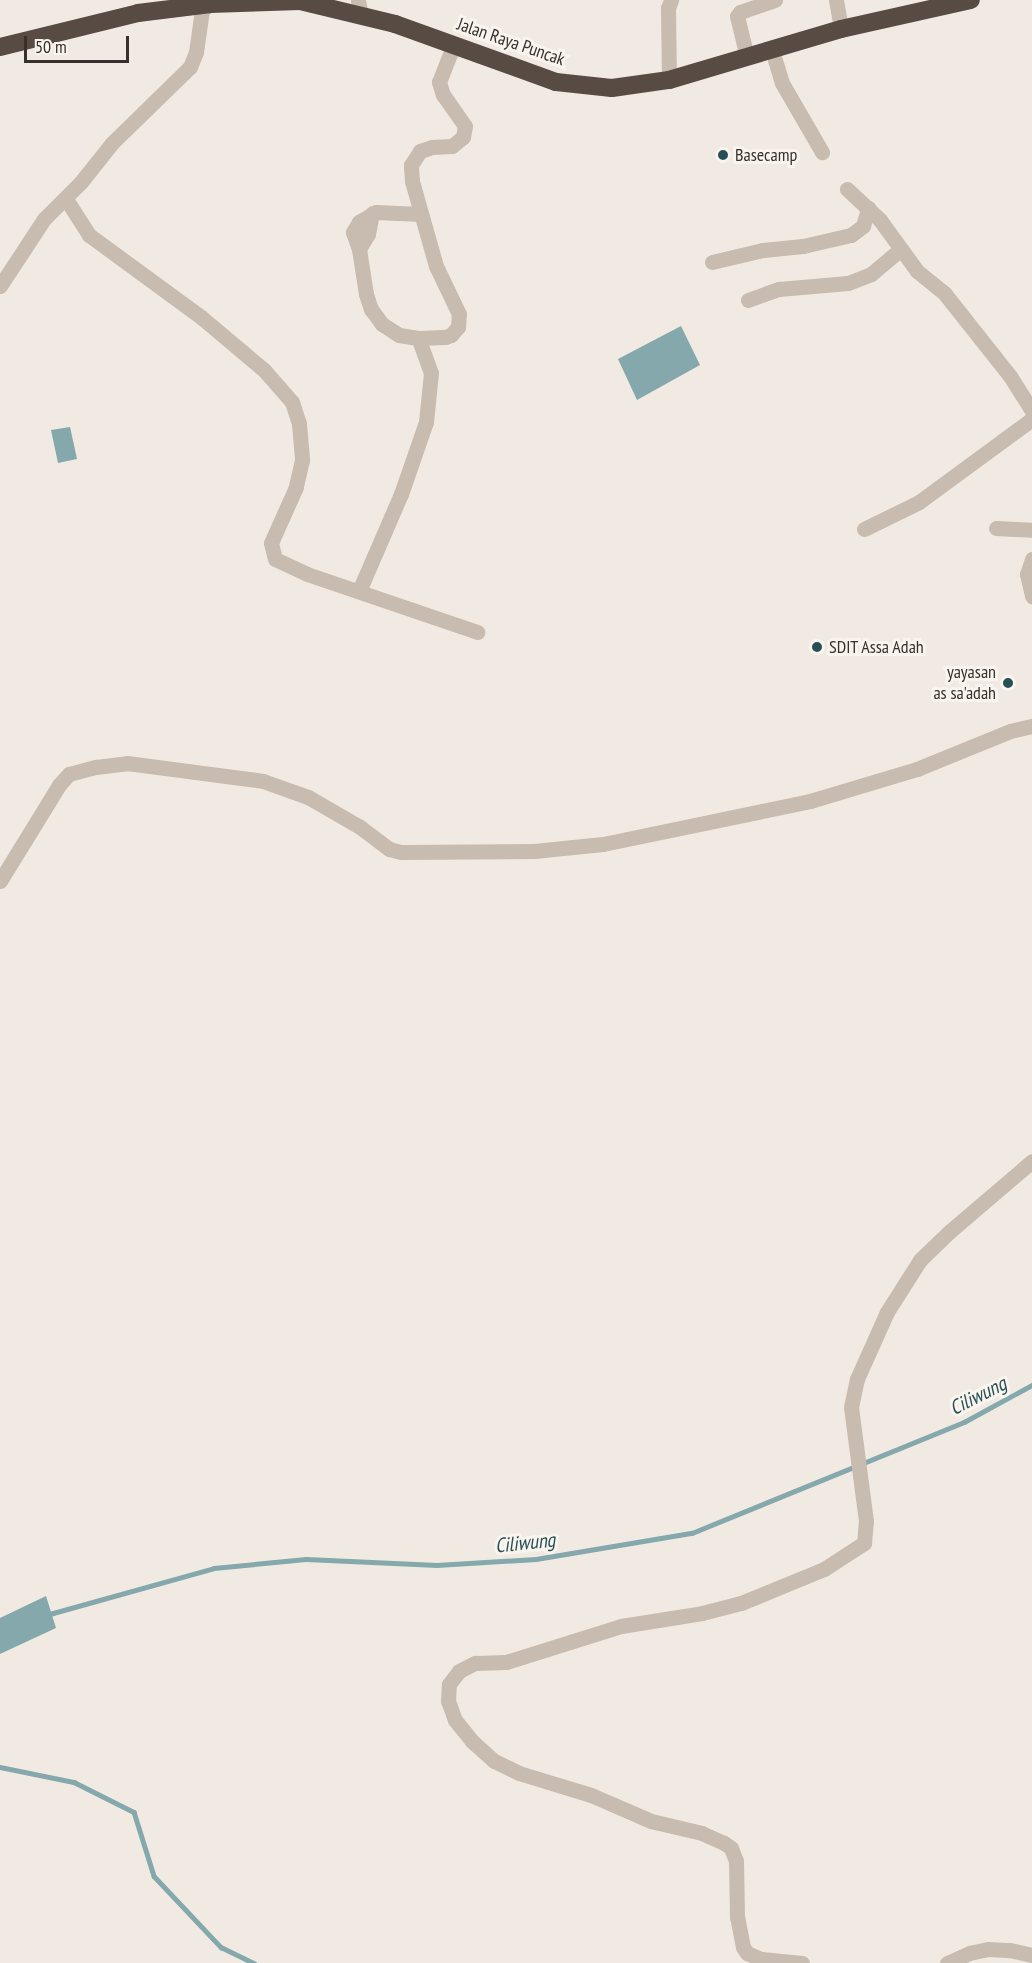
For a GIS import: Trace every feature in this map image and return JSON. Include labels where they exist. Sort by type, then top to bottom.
[{"type":"highway","name":"Jalan Raya Puncak","points":[[0,47],[138,13],[209,2],[300,1],[360,8],[567,84],[612,88],[669,80],[841,29],[971,0]]},
{"type":"street","points":[[669,80],[668,8],[671,0]]},
{"type":"street","points":[[747,57],[737,16],[740,12],[775,0]]},
{"type":"street","points":[[836,0],[841,29]]},
{"type":"street","points":[[0,286],[44,219],[66,199],[112,143],[190,67],[196,52],[202,10],[209,2]]},
{"type":"street","points":[[421,214],[372,213],[354,229],[371,309],[382,324],[394,333],[418,338],[451,334],[460,320],[436,266],[412,181],[411,160],[427,148],[457,144],[465,132],[462,120],[443,94],[439,82],[454,44]]},
{"type":"street","points":[[775,60],[782,83],[822,152]]},
{"type":"street","points":[[847,189],[880,220],[917,271],[945,294],[1015,382],[1032,411]]},
{"type":"street","points":[[66,199],[89,235],[201,317],[264,370],[292,402],[300,424],[302,460],[296,487],[272,543],[272,554],[275,559],[286,565],[477,632]]},
{"type":"street","points":[[712,262],[763,249],[803,246],[851,235],[863,226],[867,208]]},
{"type":"street","points":[[748,300],[779,289],[848,283],[871,274],[901,249]]},
{"type":"street","points":[[359,591],[401,494],[426,422],[431,374],[418,338]]},
{"type":"street","points":[[864,529],[919,502],[1032,419]]},
{"type":"street","points":[[996,528],[1032,530]]},
{"type":"street","points":[[1032,559],[1027,574],[1032,596]]},
{"type":"street","points":[[0,881],[6,858],[59,785],[69,774],[96,767],[127,763],[263,781],[308,797],[360,827],[389,849],[401,852],[534,851],[613,842],[810,801],[917,769],[1010,731],[1032,726]]},
{"type":"street","points":[[802,1963],[771,1961],[747,1953],[739,1933],[736,1861],[731,1848],[708,1835],[651,1821],[591,1795],[507,1768],[483,1753],[463,1730],[451,1710],[447,1692],[453,1676],[475,1663],[506,1662],[621,1626],[702,1613],[741,1604],[803,1579],[847,1557],[864,1544],[866,1521],[851,1407],[857,1379],[887,1312],[912,1270],[949,1232],[1032,1161]]},
{"type":"street","points":[[947,1963],[969,1953],[988,1949],[1010,1950],[1032,1955]]},
{"type":"water","points":[[681,326],[700,365],[637,400],[618,359]]},
{"type":"water","points":[[70,427],[77,459],[58,463],[51,430]]},
{"type":"water","points":[[46,1596],[56,1628],[0,1654],[0,1618]]},
{"type":"waterway","name":"Ciliwung","points":[[46,1615],[214,1568],[306,1559],[437,1565],[536,1559],[692,1533],[964,1422],[1032,1385]]},
{"type":"waterway","points":[[0,1767],[74,1782],[134,1812],[154,1876],[221,1947],[254,1963]]},
{"type":"place","name":"Basecamp","points":[[723,155]]},
{"type":"place","name":"SDIT Assa Adah","points":[[817,647]]},
{"type":"place","name":"yayasan as sa'adah","points":[[1008,683]]}]
